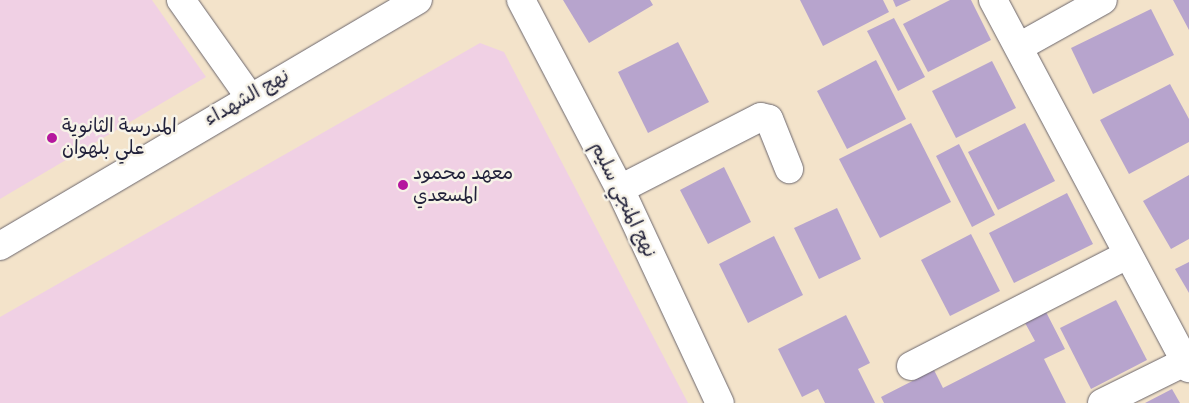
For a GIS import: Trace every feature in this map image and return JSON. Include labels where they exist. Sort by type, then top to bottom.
[{"type":"street","points":[[181,0],[249,96]]},
{"type":"street","name":"نهج الشهداء","points":[[0,246],[249,96],[418,0]]},
{"type":"street","name":"نهج المنجي سليم","points":[[521,0],[620,189],[720,403]]},
{"type":"street","points":[[993,0],[1127,255],[1188,363],[1102,403]]},
{"type":"street","points":[[1019,47],[1103,0]]},
{"type":"street","points":[[620,189],[761,117],[769,119],[790,169]]},
{"type":"street","points":[[911,366],[1127,255]]},
{"type":"shaded area","name":"المدرسة الثانوية علي بلهوان","points":[[0,0],[152,0],[206,77],[0,199]]},
{"type":"shaded area","name":"معهد محمود المسعدي","points":[[480,43],[504,52],[688,403],[0,403],[0,317]]},
{"type":"building","points":[[563,0],[650,0],[653,5],[589,43]]},
{"type":"building","points":[[800,0],[883,0],[889,12],[823,46]]},
{"type":"building","points":[[893,0],[911,0],[896,7]]},
{"type":"building","points":[[950,0],[971,0],[991,40],[928,72],[903,24]]},
{"type":"building","points":[[1173,0],[1189,0],[1189,30]]},
{"type":"building","points":[[1151,9],[1174,55],[1093,94],[1071,48]]},
{"type":"building","points":[[894,18],[925,77],[898,91],[867,31]]},
{"type":"building","points":[[678,42],[709,102],[648,133],[618,72]]},
{"type":"building","points":[[876,60],[906,119],[847,149],[817,91]]},
{"type":"building","points":[[992,61],[1016,108],[956,138],[932,91]]},
{"type":"building","points":[[1170,84],[1189,119],[1189,142],[1129,174],[1100,120]]},
{"type":"building","points":[[911,123],[951,202],[880,238],[839,159]]},
{"type":"building","points":[[1025,123],[1055,181],[998,210],[968,152]]},
{"type":"building","points":[[959,144],[995,215],[972,227],[936,156]]},
{"type":"building","points":[[724,167],[751,222],[708,244],[680,190]]},
{"type":"building","points":[[1189,175],[1189,239],[1171,249],[1143,201]]},
{"type":"building","points":[[1067,193],[1093,244],[1014,283],[989,233]]},
{"type":"building","points":[[837,208],[861,259],[819,279],[794,228]]},
{"type":"building","points":[[971,234],[1000,291],[950,316],[921,260]]},
{"type":"building","points":[[774,236],[803,295],[748,323],[719,264]]},
{"type":"building","points":[[1189,262],[1189,293],[1175,269]]},
{"type":"building","points":[[1116,300],[1147,360],[1091,389],[1060,328]]},
{"type":"building","points":[[1045,310],[1065,349],[1044,359],[1066,403],[884,403],[881,397],[934,370],[943,388],[1035,341],[1024,321]]},
{"type":"building","points":[[846,315],[870,363],[858,369],[875,403],[825,403],[818,389],[802,397],[778,349]]},
{"type":"building","points":[[1172,389],[1180,403],[1145,403]]},
{"type":"place","name":"المدرسة الثانوية علي بلهوان","points":[[52,138]]},
{"type":"place","name":"معهد محمود المسعدي","points":[[403,185]]}]
